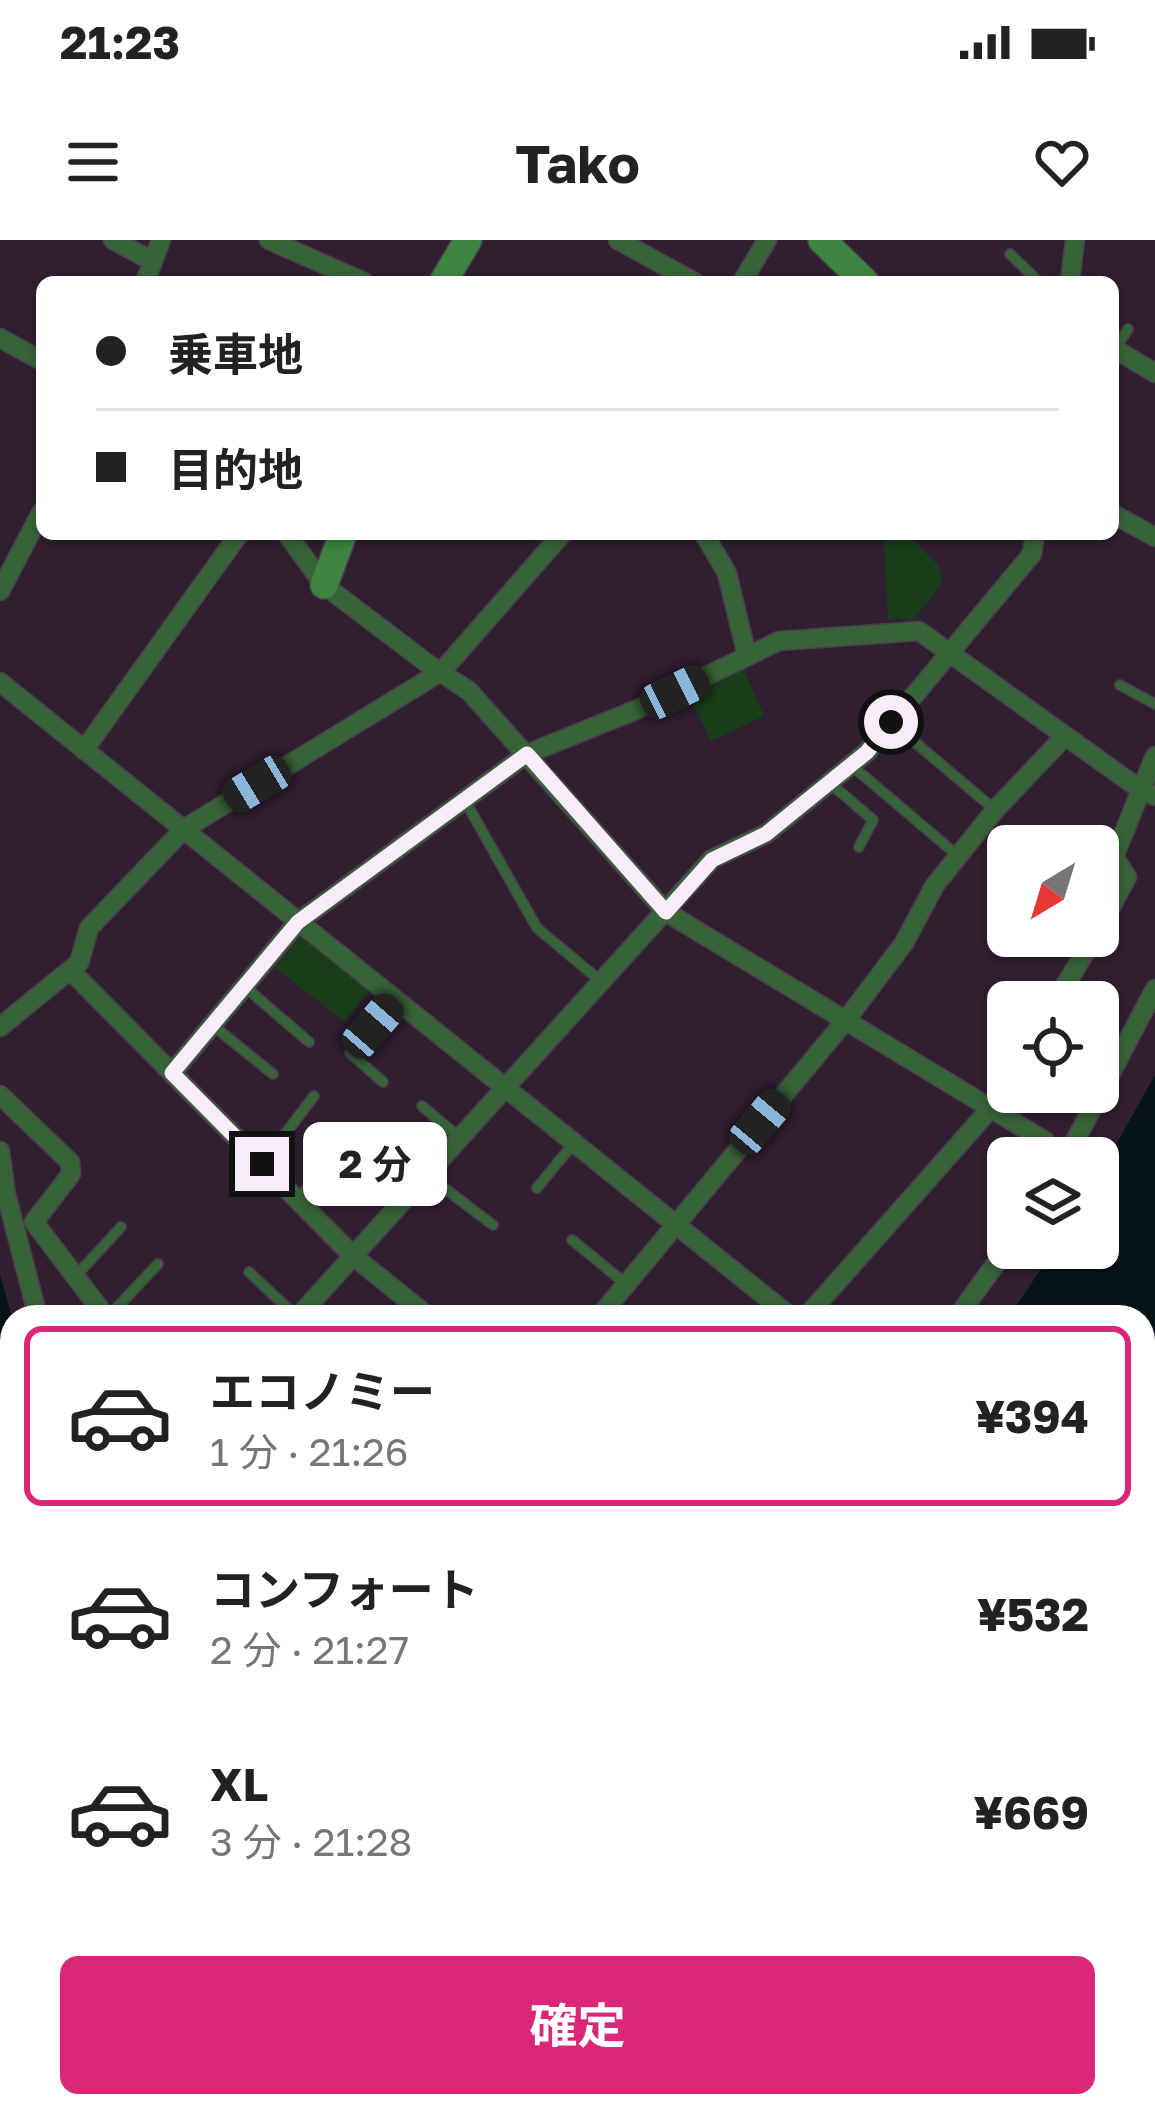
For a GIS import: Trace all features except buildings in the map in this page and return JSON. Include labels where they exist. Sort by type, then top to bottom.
[{"type":"street","points":[[113,240],[152,261]]},
{"type":"street","points":[[147,276],[160,240]]},
{"type":"street","points":[[269,240],[350,276]]},
{"type":"street","points":[[447,276],[468,240]]},
{"type":"street","points":[[618,240],[683,276]]},
{"type":"street","points":[[746,276],[767,240]]},
{"type":"street","points":[[822,240],[859,276]]},
{"type":"street","points":[[1071,276],[1075,240]]},
{"type":"street","points":[[0,338],[36,358]]},
{"type":"street","points":[[1119,351],[1155,373]]},
{"type":"street","points":[[1119,517],[1155,537]]},
{"type":"street","points":[[0,591],[36,522]]},
{"type":"street","points":[[85,750],[234,540]]},
{"type":"street","points":[[291,540],[324,585],[469,691],[666,912],[987,1106]]},
{"type":"street","points":[[324,585],[341,540]]},
{"type":"street","points":[[0,1028],[79,963],[88,928],[184,829],[442,671],[557,540]]},
{"type":"street","points":[[708,540],[727,573],[747,656]]},
{"type":"street","points":[[309,1305],[712,860],[766,834],[851,765],[1032,554],[1034,540]]},
{"type":"street","points":[[172,1073],[298,922],[527,754],[638,709],[779,641],[919,631],[1148,793]]},
{"type":"street","points":[[0,682],[776,1305]]},
{"type":"street","points":[[609,1305],[846,1020],[904,943],[935,886],[995,810],[1065,736]]},
{"type":"street","points":[[1119,848],[1148,793],[1155,756]]},
{"type":"street","points":[[1119,865],[1127,877],[1119,891]]},
{"type":"street","points":[[70,970],[353,1256],[414,1305]]},
{"type":"street","points":[[1077,1137],[1155,989]]},
{"type":"street","points":[[0,1095],[70,1162],[71,1174],[34,1222],[97,1305]]},
{"type":"street","points":[[817,1305],[987,1113]]},
{"type":"street","points":[[999,1113],[1038,1137]]},
{"type":"street","points":[[0,1151],[6,1194],[35,1305]]},
{"type":"street","points":[[966,1305],[992,1269]]},
{"type":"lane","points":[[1010,254],[1034,276]]},
{"type":"lane","points":[[1119,341],[1128,329]]},
{"type":"lane","points":[[1120,686],[1155,704]]},
{"type":"lane","points":[[891,722],[995,810]]},
{"type":"lane","points":[[851,765],[959,856]]},
{"type":"lane","points":[[830,783],[873,820],[859,847]]},
{"type":"lane","points":[[464,799],[537,928],[603,983]]},
{"type":"lane","points":[[244,985],[310,1042]]},
{"type":"lane","points":[[383,1082],[350,1053],[396,1000]]},
{"type":"lane","points":[[212,1024],[273,1074]]},
{"type":"lane","points":[[262,1164],[314,1096]]},
{"type":"lane","points":[[422,1106],[460,1139]]},
{"type":"lane","points":[[297,1200],[355,1132]]},
{"type":"lane","points":[[537,1188],[573,1144]]},
{"type":"lane","points":[[427,1175],[493,1225]]},
{"type":"lane","points":[[75,1277],[121,1227]]},
{"type":"lane","points":[[572,1240],[626,1284]]},
{"type":"lane","points":[[119,1305],[158,1264]]},
{"type":"lane","points":[[249,1272],[285,1305]]},
{"type":"green space","points":[[884,540],[913,540],[939,566],[942,584],[913,620],[888,620]]},
{"type":"green space","points":[[743,668],[764,716],[711,741],[688,693]]},
{"type":"green space","points":[[304,932],[371,988],[345,1022],[275,968]]},
{"type":"shaded area","points":[[1155,1075],[1155,1305],[1017,1305],[1041,1269],[1119,1269],[1119,1139]]},
{"type":"shaded area","points":[[0,1275],[9,1305],[0,1305]]},
{"type":"route","points":[[262,1164],[172,1073],[298,922],[527,754],[666,912],[712,860],[766,834],[867,752],[891,722]]}]
